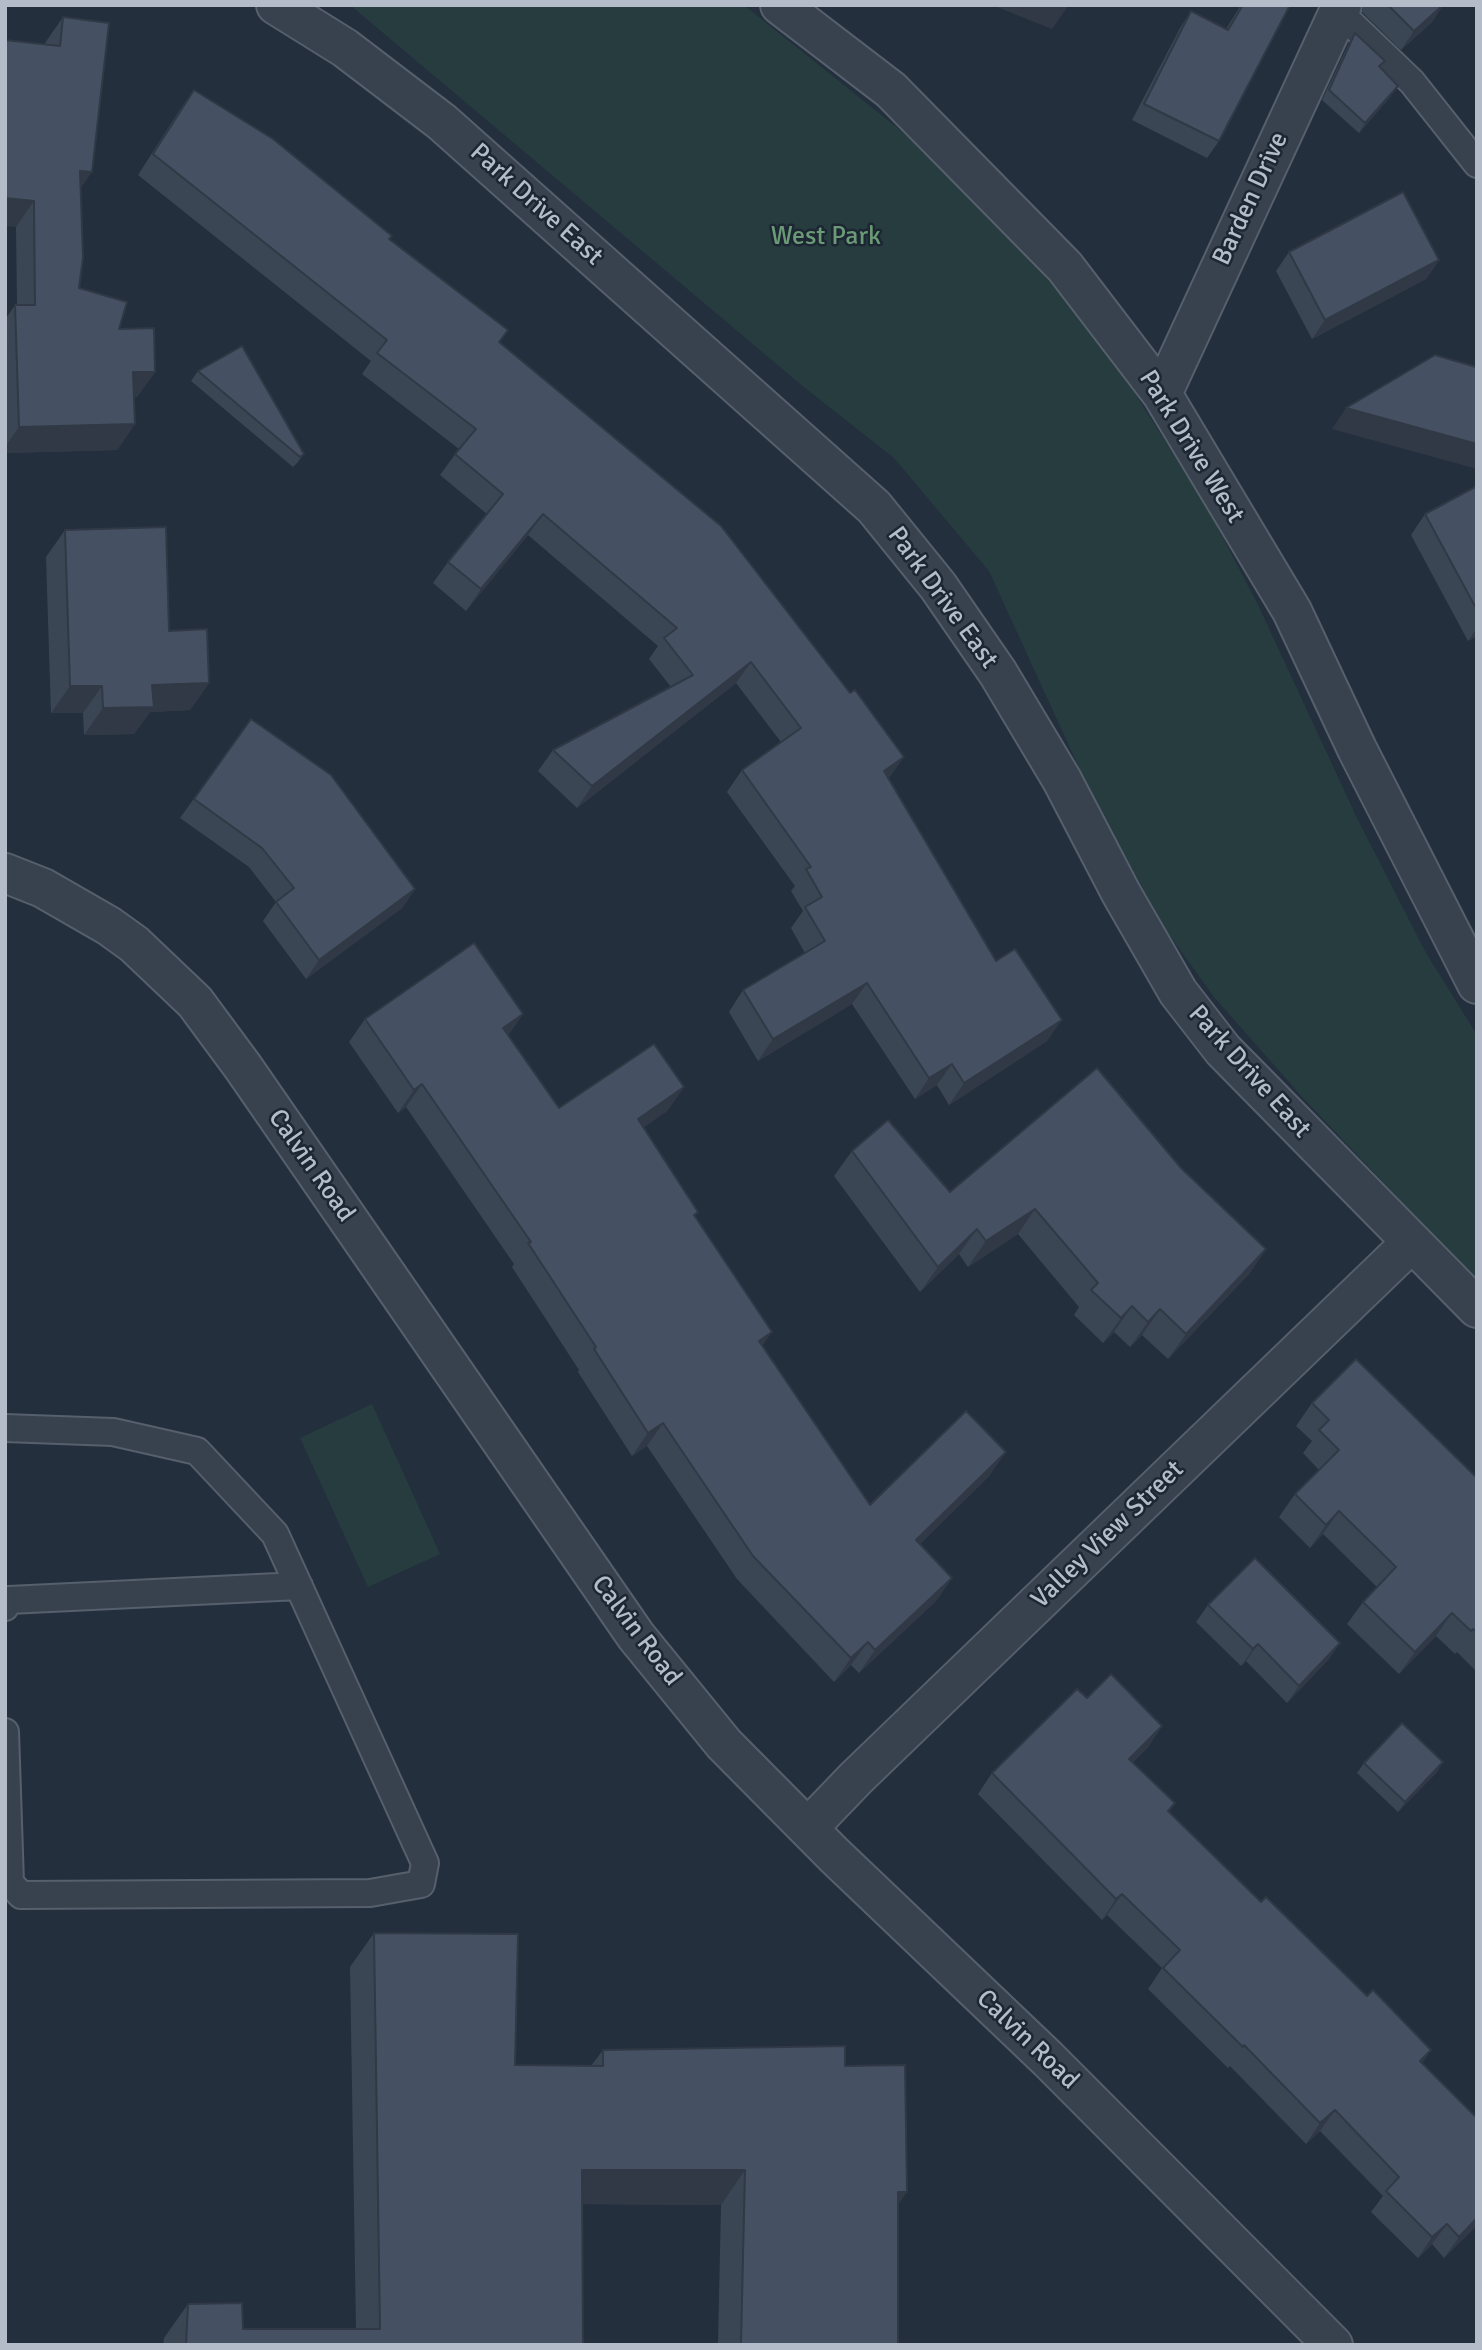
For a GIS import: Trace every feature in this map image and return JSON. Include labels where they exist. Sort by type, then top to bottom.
[{"type":"street","name":"Park Drive East","points":[[276,5],[345,48],[442,122],[874,507],[938,586],[998,673],[1062,780],[1121,893],[1178,992],[1223,1050],[1477,1308]]},
{"type":"street","name":"Park Drive West","points":[[780,5],[891,90],[1065,267],[1162,394],[1293,611],[1357,749],[1477,984]]},
{"type":"street","name":"Barden Drive","points":[[1162,394],[1340,9]]},
{"type":"street","name":"Calvin Road","points":[[5,873],[43,888],[109,926],[134,944],[195,1002],[243,1067],[636,1636],[724,1744],[1048,2059],[1333,2345]]},
{"type":"street","name":"Valley View Street","points":[[808,1828],[856,1778],[1411,1243]]},
{"type":"lane","points":[[1340,9],[1412,82],[1477,164]]},
{"type":"lane","points":[[5,1428],[113,1432],[197,1451],[275,1534],[425,1863],[421,1884],[370,1893],[21,1895],[10,1883],[5,1732]]},
{"type":"lane","points":[[5,1607],[9,1600],[299,1586]]},
{"type":"green space","name":"West Park","points":[[350,5],[744,5],[920,146],[982,204],[1075,311],[1134,392],[1208,509],[1259,607],[1357,818],[1426,953],[1477,1035],[1477,1281],[1304,1099],[1214,997],[1167,932],[1092,796],[989,571],[894,458],[805,388]]},
{"type":"green space","points":[[372,1404],[440,1554],[368,1587],[300,1438]]},
{"type":"building","points":[[1243,5],[1290,5],[1219,141],[1144,104],[1191,11],[1228,30]]},
{"type":"building","points":[[1388,5],[1443,5],[1414,31]]},
{"type":"building","points":[[63,17],[109,23],[92,172],[80,171],[83,258],[79,288],[127,302],[119,329],[154,328],[155,372],[133,372],[135,424],[19,427],[15,305],[35,305],[34,201],[5,198],[5,40],[60,46]]},
{"type":"building","points":[[1355,33],[1385,61],[1379,66],[1398,86],[1365,123],[1329,90]]},
{"type":"building","points":[[194,90],[273,139],[392,236],[389,239],[508,330],[499,342],[721,526],[850,693],[855,690],[904,757],[884,771],[996,961],[1015,949],[1062,1020],[964,1083],[952,1064],[929,1078],[867,983],[773,1039],[743,990],[825,941],[805,907],[822,897],[806,869],[811,867],[742,770],[801,728],[751,662],[592,786],[553,750],[693,675],[664,638],[677,628],[543,514],[481,589],[448,562],[503,494],[455,454],[476,429],[377,353],[387,340],[153,154]]},
{"type":"building","points":[[1403,192],[1439,260],[1325,320],[1289,252]]},
{"type":"building","points":[[242,346],[304,454],[300,457],[198,371]]},
{"type":"building","points":[[1435,355],[1476,367],[1477,364],[1477,444],[1346,408]]},
{"type":"building","points":[[1477,486],[1477,610],[1425,514]]},
{"type":"building","points":[[166,527],[169,631],[207,629],[209,683],[152,685],[154,707],[103,708],[102,686],[70,686],[65,530]]},
{"type":"building","points":[[251,719],[331,775],[415,889],[319,960],[276,902],[294,888],[262,848],[194,799]]},
{"type":"building","points":[[474,943],[523,1014],[503,1028],[559,1108],[654,1044],[684,1087],[638,1119],[698,1212],[694,1215],[772,1332],[759,1341],[870,1505],[966,1411],[1006,1452],[916,1540],[952,1578],[875,1650],[868,1642],[851,1658],[753,1556],[663,1423],[648,1433],[528,1243],[531,1242],[422,1084],[414,1090],[365,1019]]},
{"type":"building","points":[[1097,1068],[1181,1168],[1266,1249],[1186,1334],[1160,1309],[1148,1322],[1132,1306],[1121,1318],[1091,1290],[1098,1283],[1035,1209],[986,1241],[977,1229],[938,1267],[852,1151],[888,1120],[950,1192]]},
{"type":"building","points":[[1356,1359],[1477,1478],[1477,1632],[1473,1629],[1471,1631],[1452,1613],[1415,1652],[1363,1602],[1396,1567],[1339,1511],[1326,1525],[1295,1494],[1339,1450],[1319,1430],[1329,1420],[1312,1403]]},
{"type":"building","points":[[1255,1558],[1340,1643],[1299,1686],[1258,1644],[1253,1649],[1208,1605]]},
{"type":"building","points":[[1111,1674],[1162,1726],[1129,1759],[1175,1803],[1168,1811],[1261,1902],[1266,1897],[1367,1996],[1373,1990],[1431,2050],[1420,2061],[1477,2118],[1477,2218],[1459,2237],[1447,2224],[1432,2237],[1386,2191],[1399,2177],[1335,2110],[1320,2123],[1244,2045],[1243,2047],[1163,1968],[1180,1950],[1122,1894],[1116,1899],[992,1773],[1077,1689],[1087,1698]]},
{"type":"building","points":[[1402,1723],[1443,1762],[1405,1802],[1364,1763]]},
{"type":"building","points":[[374,1933],[518,1934],[515,2065],[603,2066],[603,2050],[845,2046],[845,2066],[905,2065],[907,2192],[898,2192],[898,2345],[186,2345],[188,2304],[242,2303],[243,2329],[380,2329]],"holes":[[[582,2170],[745,2170],[741,2344],[583,2344]]]}]
